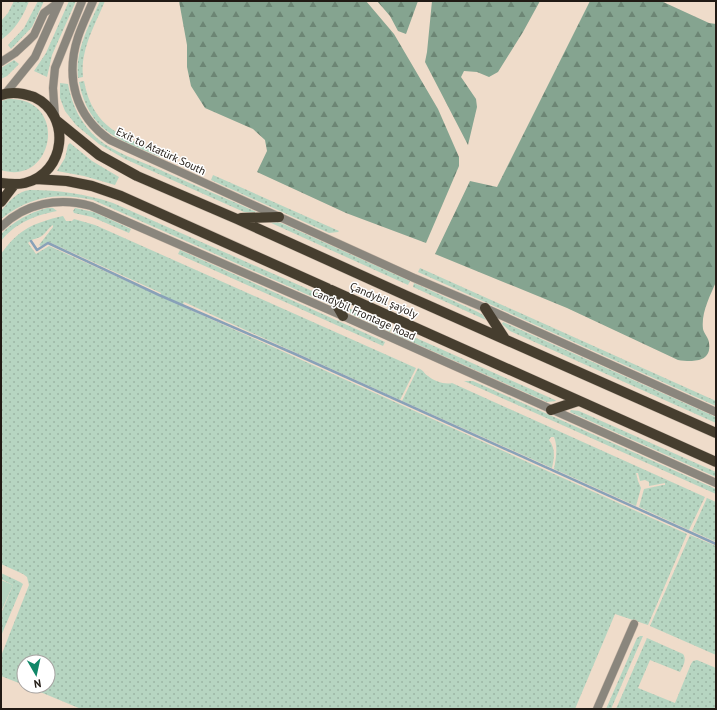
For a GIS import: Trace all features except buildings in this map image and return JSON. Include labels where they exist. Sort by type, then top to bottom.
[{"type":"main road","name":"Çandybil şaýoly","points":[[3,94],[16,92],[34,97],[48,107],[56,119],[99,156],[119,167],[716,433]]},
{"type":"main road","points":[[1,183],[14,185],[26,183],[36,179],[47,171],[55,160],[60,148],[60,134],[56,119]]},
{"type":"main road","name":"Çandybil şaýoly","points":[[36,179],[67,181],[92,186],[121,196],[716,462]]},
{"type":"main road","points":[[1,202],[14,185]]},
{"type":"main road","points":[[237,219],[278,217]]},
{"type":"main road","points":[[327,288],[343,316]]},
{"type":"main road","points":[[485,308],[505,339]]},
{"type":"main road","points":[[551,410],[578,401]]},
{"type":"street","points":[[1,62],[15,53],[34,35],[44,13],[60,1]]},
{"type":"street","points":[[3,94],[35,57],[60,1]]},
{"type":"street","points":[[56,119],[53,88],[55,68],[82,1]]},
{"type":"street","name":"Exit to Atatürk South","points":[[94,1],[78,37],[72,70],[77,99],[81,109],[91,125],[103,136],[122,147],[278,217]]},
{"type":"street","name":"Candybil Frontage Road","points":[[1,227],[15,216],[34,206],[58,201],[80,202],[101,209],[716,483]]},
{"type":"street","points":[[278,217],[716,412]]},
{"type":"street","points":[[597,709],[634,624]]},
{"type":"green space","points":[[14,1],[29,1],[18,23],[1,40],[1,21],[8,13]]},
{"type":"green space","points":[[38,1],[44,1],[32,27],[11,49],[8,45],[24,28]]},
{"type":"green space","points":[[69,1],[76,1],[52,55],[47,77],[34,71],[46,53]]},
{"type":"green space","points":[[100,1],[105,1],[86,47],[83,77],[78,78],[81,48],[87,29]]},
{"type":"green space","points":[[179,1],[366,1],[394,34],[438,109],[459,157],[459,166],[426,243],[346,213],[257,172],[267,151],[265,140],[253,129],[205,108],[191,86],[187,67],[187,45]]},
{"type":"green space","points":[[377,1],[418,1],[406,34],[398,31],[390,16]]},
{"type":"green space","points":[[432,1],[540,1],[498,72],[489,77],[477,72],[464,71],[461,77],[476,99],[477,107],[468,145],[425,62]]},
{"type":"green space","points":[[590,1],[661,1],[709,23],[716,24],[716,282],[706,305],[703,317],[703,329],[709,341],[709,350],[704,358],[700,360],[678,360],[567,308],[435,254],[470,181],[497,187]]},
{"type":"green space","points":[[14,60],[19,64],[7,76],[1,79],[1,68]]},
{"type":"green space","points":[[84,81],[88,97],[94,110],[111,129],[162,153],[160,157],[119,139],[98,123],[90,112],[84,99],[79,82]]},
{"type":"green space","points":[[60,83],[68,84],[72,100],[82,121],[98,139],[105,144],[127,156],[261,214],[244,212],[125,159],[99,144],[76,125],[65,111],[60,98]]},
{"type":"green space","points":[[8,99],[28,102],[41,112],[47,125],[48,140],[43,154],[33,166],[19,172],[1,170],[1,101]]},
{"type":"green space","points":[[70,143],[92,161],[119,177],[115,185],[84,176],[57,171],[65,158],[68,145]]},
{"type":"green space","points":[[213,175],[339,231],[329,233],[211,180]]},
{"type":"green space","points":[[30,190],[73,193],[113,203],[319,294],[331,305],[93,200],[68,196],[45,198],[23,205],[1,219],[1,211],[11,200],[18,194]]},
{"type":"green space","points":[[47,208],[53,208],[57,211],[26,221],[13,229],[1,241],[1,234],[11,225],[34,212]]},
{"type":"green space","points":[[75,208],[94,212],[131,229],[129,233],[92,217],[74,213],[73,211]]},
{"type":"green space","points":[[63,216],[66,221],[72,221],[74,219],[95,225],[416,368],[400,400],[184,302],[182,306],[160,296],[161,293],[49,242],[41,246],[39,245],[53,225],[44,234],[28,243],[36,254],[49,246],[687,534],[648,625],[615,614],[575,709],[81,709],[45,694],[56,694],[56,654],[16,654],[16,682],[1,676],[1,656],[29,585],[27,577],[23,574],[1,564],[1,254],[14,238],[28,228],[43,221]]},
{"type":"green space","points":[[274,221],[410,281],[408,285],[269,222]]},
{"type":"green space","points":[[180,250],[385,342],[383,346],[178,254]]},
{"type":"green space","points":[[420,268],[716,401],[716,406],[418,272]]},
{"type":"green space","points":[[414,283],[478,312],[483,315],[486,320],[413,287]]},
{"type":"green space","points":[[345,307],[392,327],[390,332],[351,314]]},
{"type":"green space","points":[[503,322],[716,417],[716,423],[510,331],[502,324]]},
{"type":"green space","points":[[396,329],[556,401],[547,402],[394,334]]},
{"type":"green space","points":[[418,368],[436,381],[452,383],[705,497],[689,530],[639,507],[644,489],[665,485],[665,483],[649,486],[649,482],[645,480],[640,481],[638,473],[636,473],[641,488],[636,506],[554,469],[556,448],[554,437],[551,437],[549,440],[554,450],[552,468],[402,401]]},
{"type":"green space","points":[[464,381],[473,381],[716,489],[716,494]]},
{"type":"green space","points":[[571,410],[579,411],[716,472],[716,477],[570,412]]},
{"type":"green space","points":[[707,498],[716,502],[716,542],[692,531]]},
{"type":"green space","points":[[690,535],[716,546],[716,655],[650,626]]},
{"type":"green space","points":[[1,573],[23,584],[1,636],[1,614],[13,585],[1,579]]},
{"type":"green space","points":[[1,580],[13,585],[1,612]]},
{"type":"green space","points":[[643,636],[611,709],[606,709],[637,638]]},
{"type":"green space","points":[[647,638],[683,654],[685,661],[680,672],[650,660],[638,688],[675,703],[691,664],[693,661],[697,660],[716,668],[716,709],[616,709]]},
{"type":"waterway","points":[[31,241],[37,250],[48,243],[159,295],[295,354],[716,544]]}]
